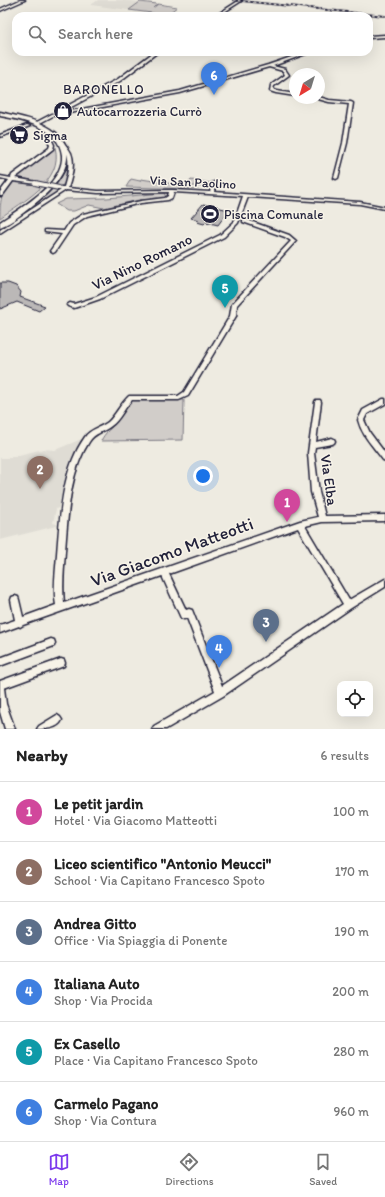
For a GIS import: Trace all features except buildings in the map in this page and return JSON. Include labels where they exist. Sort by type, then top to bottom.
[{"type":"main road","points":[[0,9],[19,0]]},
{"type":"main road","points":[[0,9],[23,0]]},
{"type":"main road","points":[[0,115],[27,123],[47,134],[55,141],[59,150],[60,161],[52,179],[40,191],[0,221]]},
{"type":"main road","points":[[0,115],[38,125],[52,132],[62,143],[64,150],[62,170],[56,180],[45,192],[0,225]]},
{"type":"street","points":[[222,12],[242,0]]},
{"type":"street","points":[[373,37],[385,36]]},
{"type":"street","points":[[37,122],[119,80],[151,56]]},
{"type":"street","points":[[53,115],[172,94],[269,66],[298,56]]},
{"type":"street","points":[[269,66],[284,70],[287,75],[272,86],[271,90],[289,94]]},
{"type":"street","points":[[325,100],[351,103],[346,143],[336,178]]},
{"type":"street","points":[[0,136],[28,126]]},
{"type":"street","points":[[0,195],[11,179],[51,149],[52,145],[47,134]]},
{"type":"street","points":[[0,232],[65,189],[68,183],[70,160],[68,152],[62,143]]},
{"type":"street","name":"Via San Paolino","points":[[0,177],[65,189],[108,192],[172,190],[360,203],[385,208]]},
{"type":"street","points":[[212,193],[214,183]]},
{"type":"street","points":[[53,250],[64,233],[75,221],[85,215],[141,202],[166,200],[170,197],[172,190]]},
{"type":"street","name":"Via Nino Romano","points":[[70,305],[74,306],[98,298],[222,236],[236,223],[246,195]]},
{"type":"street","points":[[61,608],[60,578],[65,514],[74,469],[78,457],[88,439],[92,434],[111,423],[131,398],[179,398],[186,394],[233,316],[234,305],[294,241],[287,236],[245,221]]},
{"type":"street","points":[[47,230],[64,233]]},
{"type":"street","points":[[385,401],[365,412],[361,420],[362,426],[385,458]]},
{"type":"street","name":"Via Elba","points":[[318,402],[311,453],[315,492],[322,519]]},
{"type":"street","name":"Via Elba","points":[[312,445],[332,441]]},
{"type":"street","name":"Via Giacomo Matteotti","points":[[0,630],[300,524],[322,519],[385,518]]},
{"type":"street","points":[[300,524],[348,605]]},
{"type":"street","points":[[164,572],[184,615],[189,613],[220,693]]},
{"type":"street","points":[[157,729],[220,693],[348,605],[385,583]]},
{"type":"street","points":[[15,600],[20,623]]},
{"type":"street","points":[[0,662],[51,643]]},
{"type":"street","points":[[0,685],[62,663]]},
{"type":"street","points":[[0,690],[2,704],[10,729]]},
{"type":"street","points":[[42,729],[57,720]]},
{"type":"shaded area","points":[[98,0],[140,2],[129,10],[91,5]]},
{"type":"shaded area","points":[[140,2],[157,4],[153,8],[158,4],[177,7],[170,12],[144,12],[129,10]]},
{"type":"shaded area","points":[[55,147],[56,159],[48,180],[30,197],[0,218],[2,197],[6,187],[14,181],[35,185],[37,181],[15,177],[50,153]]},
{"type":"shaded area","points":[[68,158],[66,182],[58,189],[59,191],[0,229],[54,186],[65,171]]},
{"type":"shaded area","points":[[131,179],[140,181],[141,179],[187,186],[191,180],[211,183],[211,187],[191,186],[190,189],[126,187]]},
{"type":"shaded area","points":[[164,193],[166,197],[162,199],[139,200],[104,208],[89,205],[74,211],[67,211],[56,204],[66,199],[107,198]]},
{"type":"shaded area","points":[[132,399],[184,400],[183,440],[101,441],[117,421],[115,420]]},
{"type":"shaded area","points":[[84,438],[74,456],[62,506],[56,509],[53,523],[60,525],[0,540],[0,458],[7,458],[43,449],[55,450]]},
{"type":"railway","points":[[233,0],[347,12]]},
{"type":"railway","points":[[373,15],[385,16]]},
{"type":"place","name":"Carmelo Pagano","points":[[214,95]]},
{"type":"place","name":"Autocarrozzeria Currò","points":[[63,111]]},
{"type":"place","name":"Sigma","points":[[19,135]]},
{"type":"place","name":"Piscina Comunale","points":[[210,214]]},
{"type":"place","name":"Ex Casello","points":[[225,308]]},
{"type":"place","name":"Liceo scientifico \"Antonio Meucci\"","points":[[40,489]]},
{"type":"place","name":"Le petit jardin","points":[[287,522]]},
{"type":"place","name":"Andrea Gitto","points":[[266,642]]},
{"type":"place","name":"Italiana Auto","points":[[219,668]]},
{"type":"district","name":"BARONELLO","points":[[104,89]]}]
